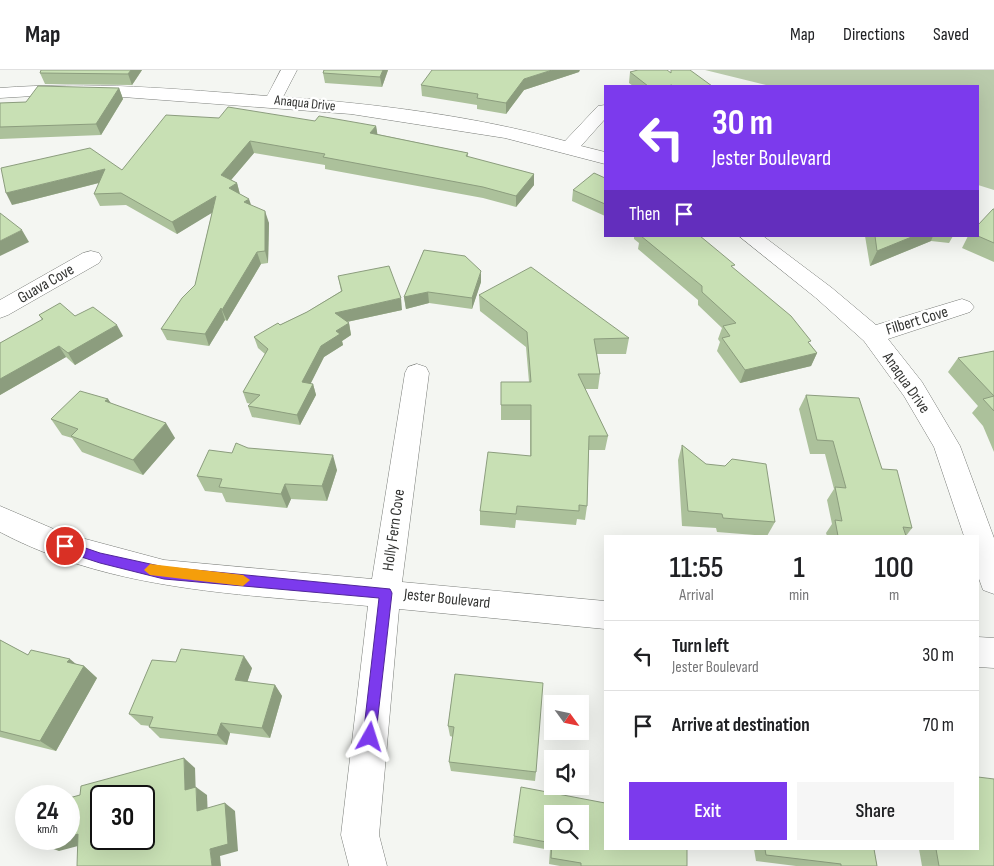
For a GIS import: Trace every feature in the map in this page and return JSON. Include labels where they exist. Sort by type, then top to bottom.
[{"type":"street","points":[[273,100],[289,70]]},
{"type":"street","name":"Anaqua Drive","points":[[0,93],[77,88],[321,104],[401,115],[532,138],[604,158]]},
{"type":"street","points":[[570,147],[604,110]]},
{"type":"street","name":"Anaqua Drive","points":[[750,237],[824,293],[872,335],[913,389],[947,446],[978,535]]},
{"type":"street","name":"Guava Cove","points":[[0,310],[92,258]]},
{"type":"street","name":"Filbert Cove","points":[[872,335],[962,307]]},
{"type":"street","name":"Holly Fern Cove","points":[[368,866],[360,835],[386,593],[417,373]]},
{"type":"street","name":"Jester Boulevard","points":[[0,518],[30,535],[100,558],[164,573],[604,615]]},
{"type":"street","name":"Anaqua Drive","points":[[979,537],[994,580]]},
{"type":"street","points":[[979,652],[994,653]]},
{"type":"green space","points":[[705,70],[994,70],[994,190],[979,185],[979,85],[766,85]]},
{"type":"building","points":[[41,70],[131,70],[128,74],[40,73]]},
{"type":"building","points":[[324,70],[383,70],[380,77],[323,73]]},
{"type":"building","points":[[432,70],[552,70],[524,79],[506,103],[477,98],[478,94],[421,85]]},
{"type":"building","points":[[638,70],[667,70],[671,73],[671,70],[690,70],[711,85],[647,85],[630,72]]},
{"type":"building","points":[[38,86],[119,88],[96,124],[0,127],[0,103],[26,102]]},
{"type":"building","points":[[228,107],[315,121],[319,116],[376,126],[370,133],[468,153],[466,156],[534,174],[516,196],[483,187],[323,157],[325,154],[250,141],[221,175],[237,183],[229,188],[249,199],[244,202],[265,211],[265,251],[257,252],[222,310],[221,308],[205,334],[161,329],[182,298],[195,285],[216,196],[172,222],[121,193],[94,194],[105,169],[6,193],[1,168],[90,148],[122,170],[166,115],[219,118]]},
{"type":"building","points":[[594,173],[604,178],[604,204],[573,190]]},
{"type":"building","points":[[994,209],[994,243],[979,236],[979,224]]},
{"type":"building","points":[[0,213],[22,230],[0,241]]},
{"type":"building","points":[[642,237],[701,237],[735,265],[731,266],[791,316],[811,341],[808,342],[817,353],[745,370],[722,338],[730,336],[723,326],[736,323],[702,292],[702,286]]},
{"type":"building","points":[[875,237],[912,237],[877,251]]},
{"type":"building","points":[[424,250],[465,256],[481,271],[472,298],[428,292],[404,297]]},
{"type":"building","points":[[389,266],[401,298],[335,313],[349,323],[336,331],[340,334],[321,346],[302,382],[313,384],[297,415],[248,406],[260,395],[243,392],[268,349],[254,337],[278,323],[280,325],[307,312],[342,291],[338,276]]},
{"type":"building","points":[[531,267],[629,338],[594,339],[600,374],[578,374],[608,436],[589,436],[587,506],[579,505],[579,511],[517,506],[516,514],[480,511],[488,452],[531,456],[531,405],[501,405],[501,382],[531,382],[527,332],[479,295]]},
{"type":"building","points":[[60,303],[75,316],[93,307],[117,325],[68,353],[59,346],[0,379],[0,343],[43,319],[39,315]]},
{"type":"building","points":[[994,351],[994,396],[958,358]]},
{"type":"building","points":[[80,391],[108,399],[105,401],[166,423],[133,460],[71,436],[78,429],[51,419]]},
{"type":"building","points":[[806,395],[859,398],[882,469],[897,470],[912,528],[903,527],[906,535],[838,535],[835,520],[842,521],[835,487],[846,488],[833,441],[817,440]]},
{"type":"building","points":[[994,396],[994,411],[983,399]]},
{"type":"building","points":[[236,443],[248,448],[333,455],[322,486],[285,484],[281,494],[219,487],[222,479],[197,476],[209,450],[232,453]]},
{"type":"building","points":[[682,445],[706,464],[725,466],[732,459],[766,464],[775,522],[723,518],[722,514],[688,511]]},
{"type":"building","points":[[0,640],[28,655],[31,650],[70,659],[67,662],[84,666],[40,741],[0,731]]},
{"type":"building","points":[[181,649],[244,656],[235,680],[275,685],[262,728],[221,723],[217,735],[149,727],[153,717],[129,714],[152,660],[176,662]]},
{"type":"building","points":[[455,674],[543,683],[536,772],[449,762],[454,727],[448,726]]},
{"type":"building","points":[[184,758],[185,790],[196,787],[197,811],[225,803],[228,844],[210,849],[212,866],[77,866],[78,850],[80,850],[81,786]]},
{"type":"building","points":[[979,777],[994,779],[994,866],[939,866],[936,850],[979,850]]},
{"type":"building","points":[[521,787],[544,791],[544,795],[563,795],[604,803],[604,850],[687,850],[687,866],[581,866],[581,863],[551,858],[552,850],[589,850],[589,805],[544,805],[544,842],[514,836]]},
{"type":"building","points":[[765,850],[874,850],[877,866],[841,866],[841,864],[766,855]]},
{"type":"slow traffic","points":[[150,570],[243,580]]},
{"type":"route","points":[[65,546],[100,558],[164,573],[386,593],[370,737]]}]
